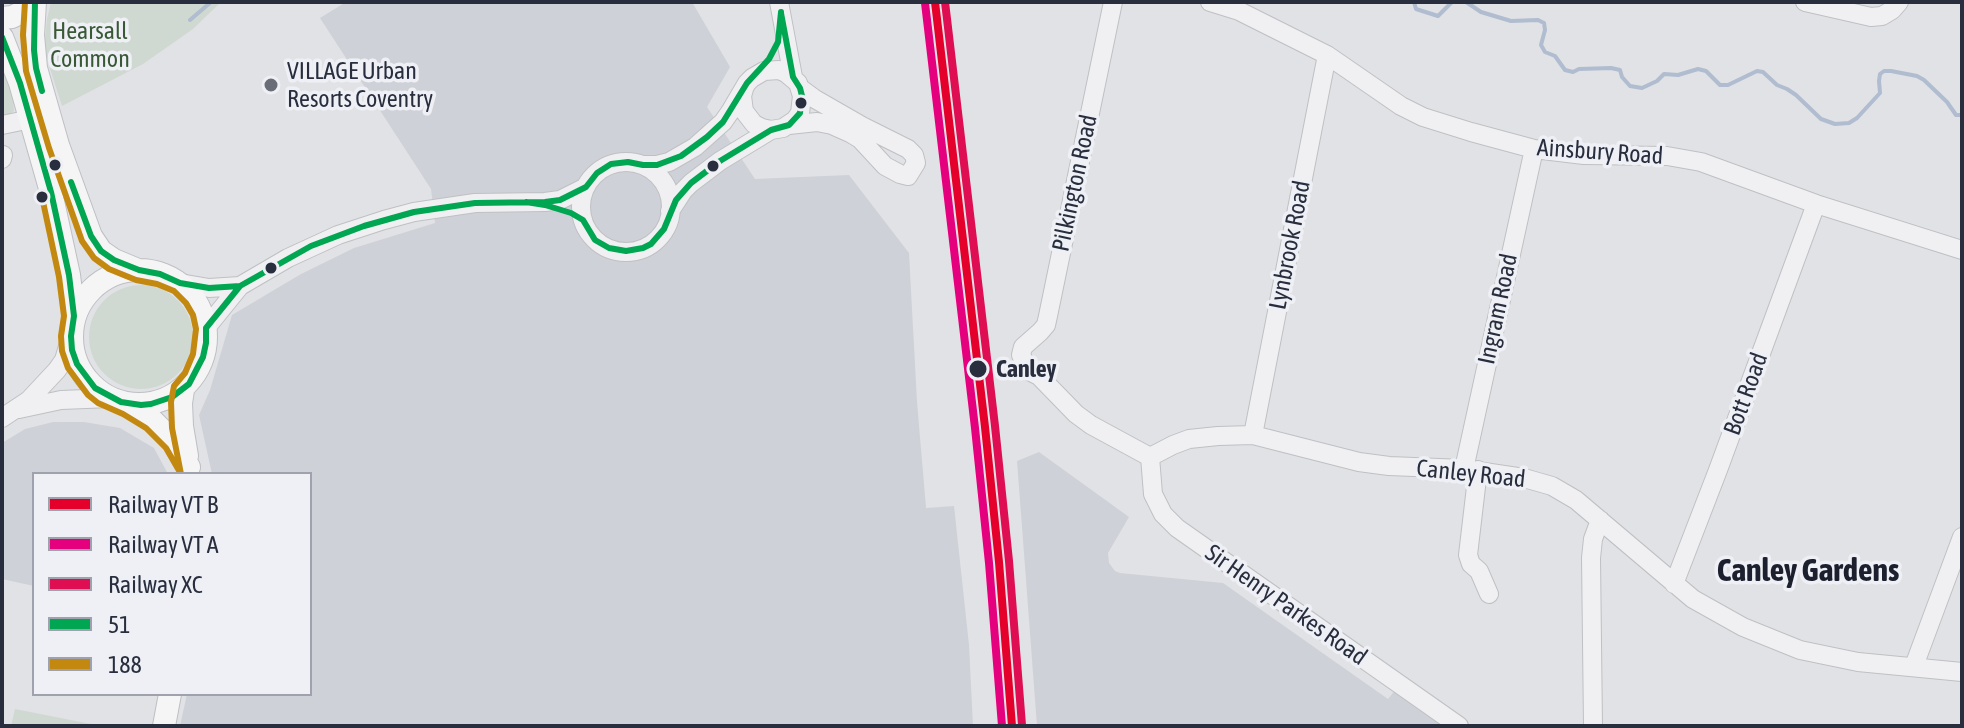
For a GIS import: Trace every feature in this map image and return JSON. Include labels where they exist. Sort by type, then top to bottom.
[{"type":"main road","points":[[2,18],[20,13],[34,2]]},
{"type":"main road","points":[[34,2],[36,68],[58,145],[91,236],[101,251],[114,260],[180,283],[194,297],[202,311],[206,328],[203,357],[193,379],[183,390],[151,404],[120,401]]},
{"type":"main road","points":[[2,37],[20,83],[51,192],[69,275],[72,350],[85,377],[95,388],[152,420],[174,442],[190,470]]},
{"type":"main road","points":[[72,326],[81,301],[99,283],[121,273],[139,270]]},
{"type":"main road","points":[[183,390],[182,426],[190,470]]},
{"type":"main road","points":[[164,726],[170,696]]},
{"type":"street","name":"Pilkington Road","points":[[1113,2],[1046,325],[1023,347],[1021,355],[1029,371],[1039,376],[1076,414],[1150,457]]},
{"type":"street","name":"Ainsbury Road","points":[[1210,2],[1239,11],[1327,55],[1401,106],[1423,117],[1534,149],[1584,155],[1686,158],[1816,204],[1962,250]]},
{"type":"street","points":[[1805,2],[1871,17],[1882,16],[1899,2]]},
{"type":"street","points":[[780,7],[802,105],[795,120],[705,171],[683,191],[658,237],[643,248],[626,251],[609,248],[595,240],[583,220],[581,205],[586,187],[597,173],[611,164],[657,165],[669,162],[695,147],[723,122],[778,42],[780,7]]},
{"type":"street","name":"Lynbrook Road","points":[[1253,435],[1327,55]]},
{"type":"street","points":[[744,89],[743,103],[748,117],[762,128],[817,122],[832,125],[860,139],[885,166],[908,176],[916,163],[908,149],[815,99],[779,70],[757,74]]},
{"type":"street","points":[[2,125],[31,119]]},
{"type":"street","name":"Ingram Road","points":[[1489,594],[1468,555],[1471,470],[1534,149]]},
{"type":"street","points":[[643,165],[662,180],[669,195],[670,211]]},
{"type":"street","points":[[206,328],[240,286],[311,246],[384,220],[448,206],[560,200],[586,187]]},
{"type":"street","points":[[526,202],[559,208],[583,220]]},
{"type":"street","name":"Bott Road","points":[[1674,584],[1816,204]]},
{"type":"street","points":[[180,283],[209,288],[240,286]]},
{"type":"street","points":[[6,416],[29,400],[57,370],[64,360],[72,326]]},
{"type":"street","points":[[6,416],[55,401],[90,398],[120,401]]},
{"type":"street","name":"Canley Road","points":[[1150,457],[1189,439],[1253,435],[1359,462],[1471,470],[1524,478],[1552,486],[1576,500],[1693,599],[1743,627],[1800,650],[1858,662],[1962,672]]},
{"type":"street","name":"Sir Henry Parkes Road","points":[[1150,457],[1153,494],[1163,514],[1177,528],[1459,726]]},
{"type":"street","points":[[1593,726],[1591,558],[1593,539],[1600,520]]},
{"type":"street","points":[[1914,666],[1962,537]]},
{"type":"shaded area","points":[[346,2],[692,2],[730,67],[707,107],[755,179],[849,175],[909,253],[926,508],[954,506],[969,645],[973,726],[180,726],[187,696],[312,696],[312,472],[212,472],[199,415],[210,390],[232,315],[301,274],[354,248],[435,223],[431,189],[320,18]]},
{"type":"shaded area","points":[[53,422],[84,422],[120,428],[154,448],[167,472],[32,472],[32,586],[2,579],[2,443],[25,429]]},
{"type":"shaded area","points":[[1039,452],[1129,517],[1108,553],[1109,563],[1115,571],[1223,583],[1388,699],[1399,685],[1459,726],[1037,726],[1017,461]]},
{"type":"green space","name":"Hearsall Common","points":[[51,2],[221,2],[193,29],[143,64],[62,106],[44,50]]},
{"type":"green space","name":"Hearsall Common","points":[[2,58],[12,85],[14,111],[2,122]]},
{"type":"green space","points":[[141,285],[161,289],[178,300],[189,317],[193,337],[189,357],[178,374],[161,385],[141,389],[121,385],[104,374],[93,357],[89,337],[93,317],[104,300],[121,289]]},
{"type":"green space","points":[[15,709],[96,725],[96,726],[11,726]]},
{"type":"waterway","points":[[190,20],[211,2]]},
{"type":"waterway","points":[[1414,2],[1416,9],[1438,16],[1452,2]]},
{"type":"waterway","points":[[1466,2],[1481,12],[1511,21],[1538,20],[1544,23],[1541,45],[1545,52],[1555,56],[1565,70],[1620,70],[1630,86],[1642,88],[1664,74],[1678,75],[1698,69],[1706,71],[1720,85],[1728,85],[1757,71],[1763,72],[1777,85],[1796,95],[1821,119],[1835,124],[1849,123],[1857,118],[1880,93],[1880,74],[1891,71],[1924,80],[1956,115],[1962,115]]},
{"type":"transit line","name":"188","points":[[25,2],[23,35],[26,71],[82,241],[94,258],[109,269],[174,291],[193,315],[196,329],[193,354],[185,373],[174,386],[171,402],[172,428],[181,472]]},
{"type":"transit line","name":"51","points":[[35,2],[34,50],[42,91]]},
{"type":"transit line","points":[[935,2],[985,427],[1012,726]]},
{"type":"transit line","points":[[925,3],[975,428],[1002,726]]},
{"type":"transit line","name":"51","points":[[2,37],[20,83],[51,192],[69,275],[74,316],[72,350],[77,364],[95,388],[121,402],[141,405],[172,397],[189,384],[203,357],[206,328],[240,286],[311,246],[414,212],[475,203],[560,200],[586,187],[597,173],[611,164],[657,165],[681,156],[723,122],[747,83],[769,59],[778,42],[781,12]]},
{"type":"transit line","name":"51","points":[[526,202],[571,213],[583,220],[595,240],[609,248],[626,251],[651,244],[664,229],[676,200],[691,183],[771,130],[789,125],[800,113],[802,96],[793,77],[781,13]]},
{"type":"transit line","name":"51","points":[[71,182],[91,236],[101,251],[114,260],[180,283],[209,288],[240,286]]},
{"type":"transit line","name":"188","points":[[42,197],[59,277],[64,316],[62,351],[68,368],[98,403],[146,428],[166,448],[180,472]]},
{"type":"rail line","name":"XC","points":[[945,2],[995,426],[1022,725]]},
{"type":"place","name":"VILLAGE Urban Resorts Coventry","points":[[271,85]]},
{"type":"place","name":"Canley","points":[[978,369]]},
{"type":"district","name":"Canley Gardens","points":[[1808,571]]}]
